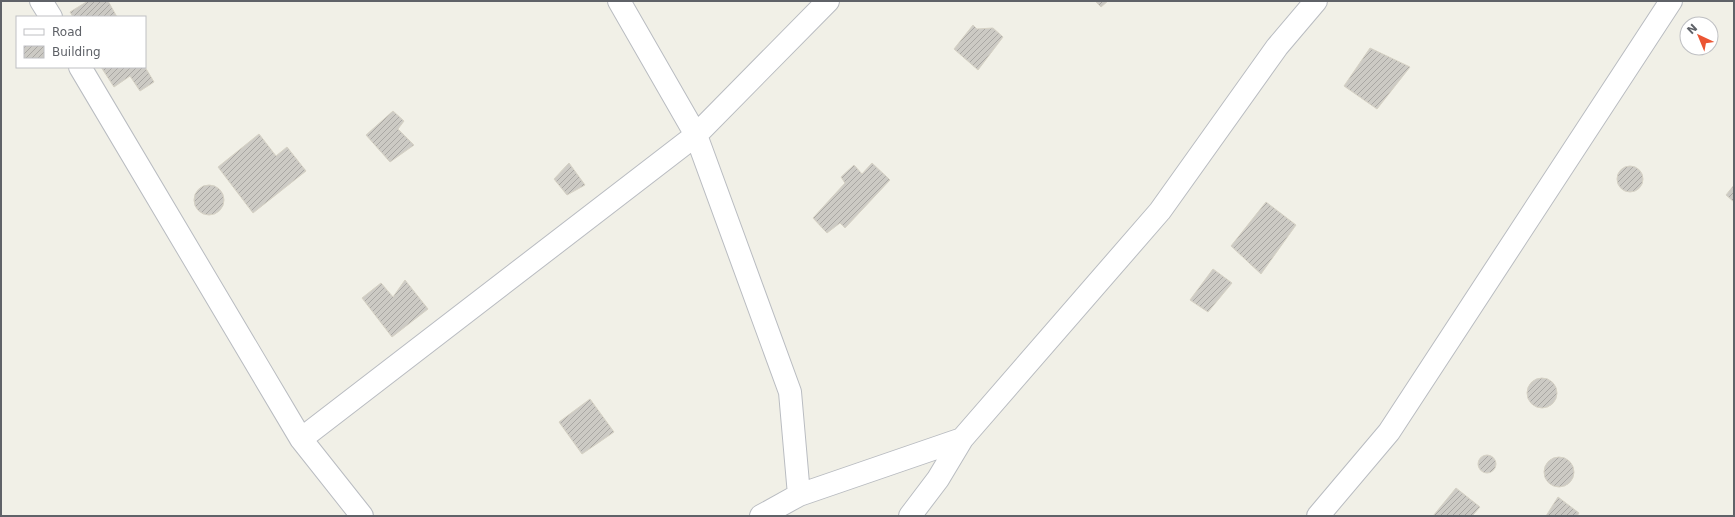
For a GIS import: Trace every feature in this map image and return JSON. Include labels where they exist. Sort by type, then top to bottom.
[{"type":"street","points":[[41,1],[49,16]]},
{"type":"street","points":[[619,1],[696,135],[790,392],[799,495]]},
{"type":"street","points":[[301,439],[696,135],[828,1]]},
{"type":"street","points":[[910,516],[938,479],[962,439],[1160,211],[1277,47],[1316,1]]},
{"type":"street","points":[[1318,516],[1389,432],[1671,1]]},
{"type":"street","points":[[81,68],[301,439],[362,516]]},
{"type":"street","points":[[761,516],[799,495],[962,439]]},
{"type":"building","points":[[88,1],[108,1],[116,16],[72,16],[70,12]]},
{"type":"building","points":[[1095,1],[1108,1],[1101,7]]},
{"type":"building","points":[[973,25],[977,29],[993,28],[1003,37],[978,70],[954,49]]},
{"type":"building","points":[[1370,48],[1410,67],[1377,109],[1344,86]]},
{"type":"building","points":[[102,68],[146,68],[154,82],[140,91],[130,76],[114,87]]},
{"type":"building","points":[[393,111],[404,121],[398,129],[414,145],[390,162],[366,135]]},
{"type":"building","points":[[259,134],[276,156],[287,147],[306,171],[253,213],[218,167]]},
{"type":"building","points":[[569,163],[585,185],[567,195],[554,179]]},
{"type":"building","points":[[872,163],[890,180],[845,228],[840,223],[827,233],[813,218],[845,183],[841,177],[854,165],[862,174]]},
{"type":"building","points":[[1630,166],[1639,170],[1643,179],[1639,188],[1630,192],[1621,188],[1617,179],[1621,170]]},
{"type":"building","points":[[209,185],[215,186],[223,194],[223,206],[215,214],[209,215],[203,214],[195,206],[194,200],[195,194],[203,186]]},
{"type":"building","points":[[1734,185],[1734,202],[1726,195]]},
{"type":"building","points":[[1266,202],[1296,225],[1261,274],[1231,246]]},
{"type":"building","points":[[1213,269],[1232,283],[1208,312],[1190,300]]},
{"type":"building","points":[[405,280],[428,309],[392,337],[362,298],[381,283],[393,297]]},
{"type":"building","points":[[1542,378],[1553,382],[1557,393],[1553,404],[1542,408],[1531,404],[1527,393],[1531,382]]},
{"type":"building","points":[[590,399],[614,432],[582,454],[559,422]]},
{"type":"building","points":[[1487,455],[1493,458],[1496,464],[1493,470],[1487,473],[1481,470],[1478,464],[1481,458]]},
{"type":"building","points":[[1559,457],[1565,458],[1573,466],[1573,478],[1565,486],[1559,487],[1553,486],[1545,478],[1544,472],[1545,466],[1553,458]]},
{"type":"building","points":[[1456,488],[1480,507],[1472,516],[1433,516]]},
{"type":"building","points":[[1558,497],[1579,513],[1577,516],[1546,516]]}]
